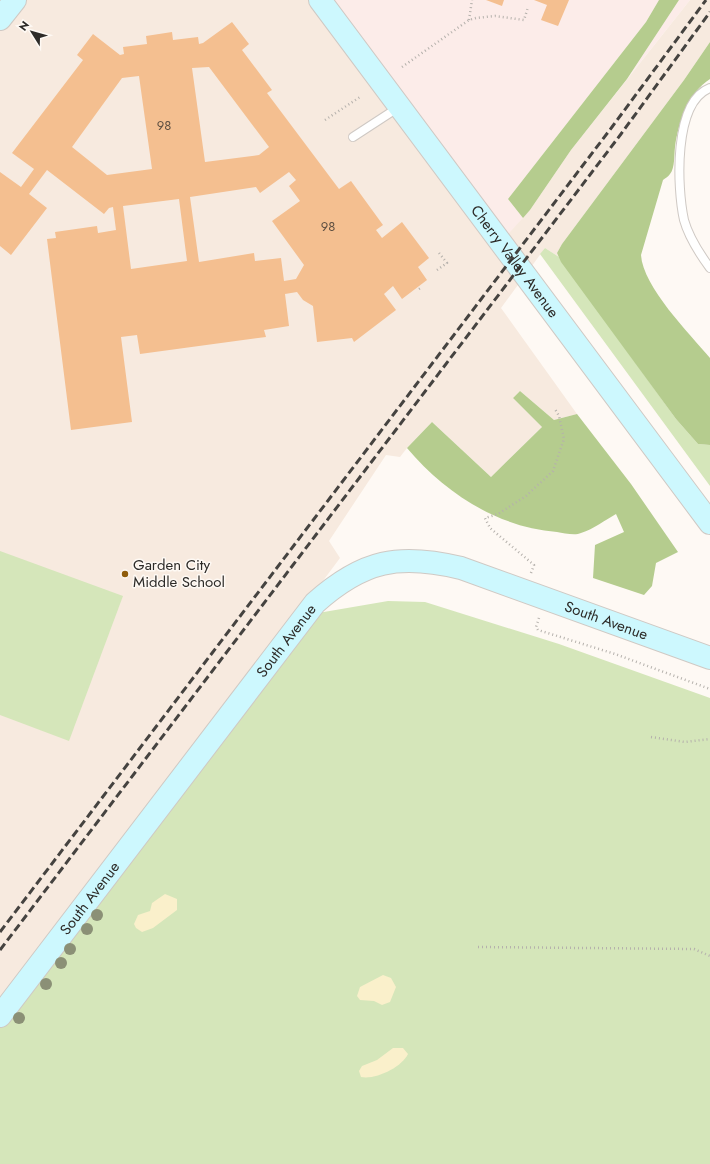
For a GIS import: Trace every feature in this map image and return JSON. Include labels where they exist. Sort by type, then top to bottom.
[{"type":"street","points":[[0,19],[14,0]]},
{"type":"street","name":"Cherry Valley Avenue","points":[[320,0],[710,523]]},
{"type":"street","name":"South Avenue","points":[[0,1016],[315,603],[342,581],[369,567],[385,563],[412,560],[433,561],[461,568],[710,658]]},
{"type":"street","points":[[688,651],[710,640]]},
{"type":"lane","points":[[710,88],[705,90],[697,98],[682,130],[679,153],[684,220],[694,246],[710,268]]},
{"type":"lane","points":[[353,137],[400,107]]},
{"type":"path","points":[[469,20],[472,0]]},
{"type":"path","points":[[402,67],[469,20],[484,16],[524,20],[528,7]]},
{"type":"path","points":[[325,120],[360,97]]},
{"type":"path","points":[[437,270],[447,263],[439,253]]},
{"type":"path","points":[[534,565],[490,528],[485,518],[498,514],[526,496],[553,471],[564,439],[560,416],[555,409]]},
{"type":"path","points":[[536,627],[538,630],[615,654],[710,688]]},
{"type":"path","points":[[651,737],[685,742],[710,740]]},
{"type":"path","points":[[478,947],[694,949],[710,956]]},
{"type":"shaded area","name":"Garden City Middle School","points":[[14,0],[320,0],[502,241],[530,210],[571,150],[690,0],[710,0],[710,42],[684,80],[562,244],[557,253],[559,257],[545,248],[501,308],[577,414],[554,420],[520,391],[513,398],[542,427],[491,477],[432,422],[400,457],[386,455],[329,541],[340,558],[0,1014],[0,19]]},
{"type":"shaded area","points":[[318,0],[659,0],[646,22],[508,199],[523,218],[502,242]]},
{"type":"shaded area","points":[[679,0],[690,0],[627,79]]},
{"type":"green space","points":[[659,0],[679,0],[627,79],[571,150],[523,218],[508,199],[646,22]]},
{"type":"green space","points":[[710,42],[710,79],[690,100],[682,118],[675,147],[673,168],[669,175],[663,180],[641,255],[644,268],[658,295],[679,323],[710,358],[710,445],[698,444],[676,419],[561,262],[557,253],[562,244],[684,80]]},
{"type":"green space","points":[[545,248],[559,257],[676,419],[698,444],[710,445],[710,486],[540,254]]},
{"type":"green space","points":[[520,391],[554,420],[577,414],[631,484],[678,552],[656,563],[652,586],[644,595],[593,578],[595,545],[624,532],[616,514],[579,534],[535,529],[514,523],[493,515],[455,493],[422,464],[407,448],[432,422],[491,477],[542,427],[513,398]]},
{"type":"green space","points":[[0,551],[123,596],[69,741],[0,715]]},
{"type":"green space","points":[[388,601],[425,602],[559,644],[710,698],[710,1164],[0,1164],[0,1024],[318,613]]},
{"type":"sand","points":[[165,894],[177,899],[177,910],[153,928],[142,932],[136,928],[134,924],[138,915],[150,911],[152,903]]},
{"type":"sand","points":[[383,975],[391,978],[396,987],[390,1002],[382,1005],[374,1001],[360,1000],[357,996],[360,987]]},
{"type":"sand","points":[[393,1048],[403,1048],[408,1054],[400,1064],[388,1072],[374,1076],[361,1077],[359,1071],[362,1066],[377,1060]]},
{"type":"building","points":[[486,0],[504,0],[502,6]]},
{"type":"building","points":[[534,0],[569,0],[558,26],[541,20],[547,5]]},
{"type":"building","points":[[232,22],[249,44],[242,50],[272,90],[267,93],[339,189],[351,181],[383,225],[376,230],[382,238],[402,222],[429,258],[418,267],[427,280],[402,299],[393,286],[384,294],[396,310],[354,342],[352,338],[317,342],[313,306],[303,300],[297,292],[285,294],[289,326],[264,330],[266,337],[140,354],[137,335],[121,337],[132,422],[71,430],[47,239],[56,238],[55,232],[97,226],[98,233],[116,230],[113,207],[109,208],[104,214],[47,170],[29,194],[47,208],[11,255],[0,246],[0,172],[21,187],[34,169],[12,153],[83,60],[77,55],[93,34],[120,55],[124,54],[123,47],[147,44],[146,36],[172,32],[173,40],[198,37],[199,44],[203,43]],"holes":[[[209,67],[269,147],[259,155],[205,162],[192,68]],[[139,76],[152,169],[107,175],[72,147],[122,78]],[[289,172],[296,180],[289,186],[300,201],[272,221],[304,265],[296,279],[284,281],[281,258],[255,261],[254,253],[199,262],[190,197],[256,187],[260,193]],[[179,199],[187,261],[131,269],[123,206]]]},
{"type":"railway","points":[[0,932],[612,127],[706,0]]},
{"type":"railway","points":[[0,950],[621,134],[710,12]]},
{"type":"place","name":"Garden City Middle School","points":[[125,574]]}]
